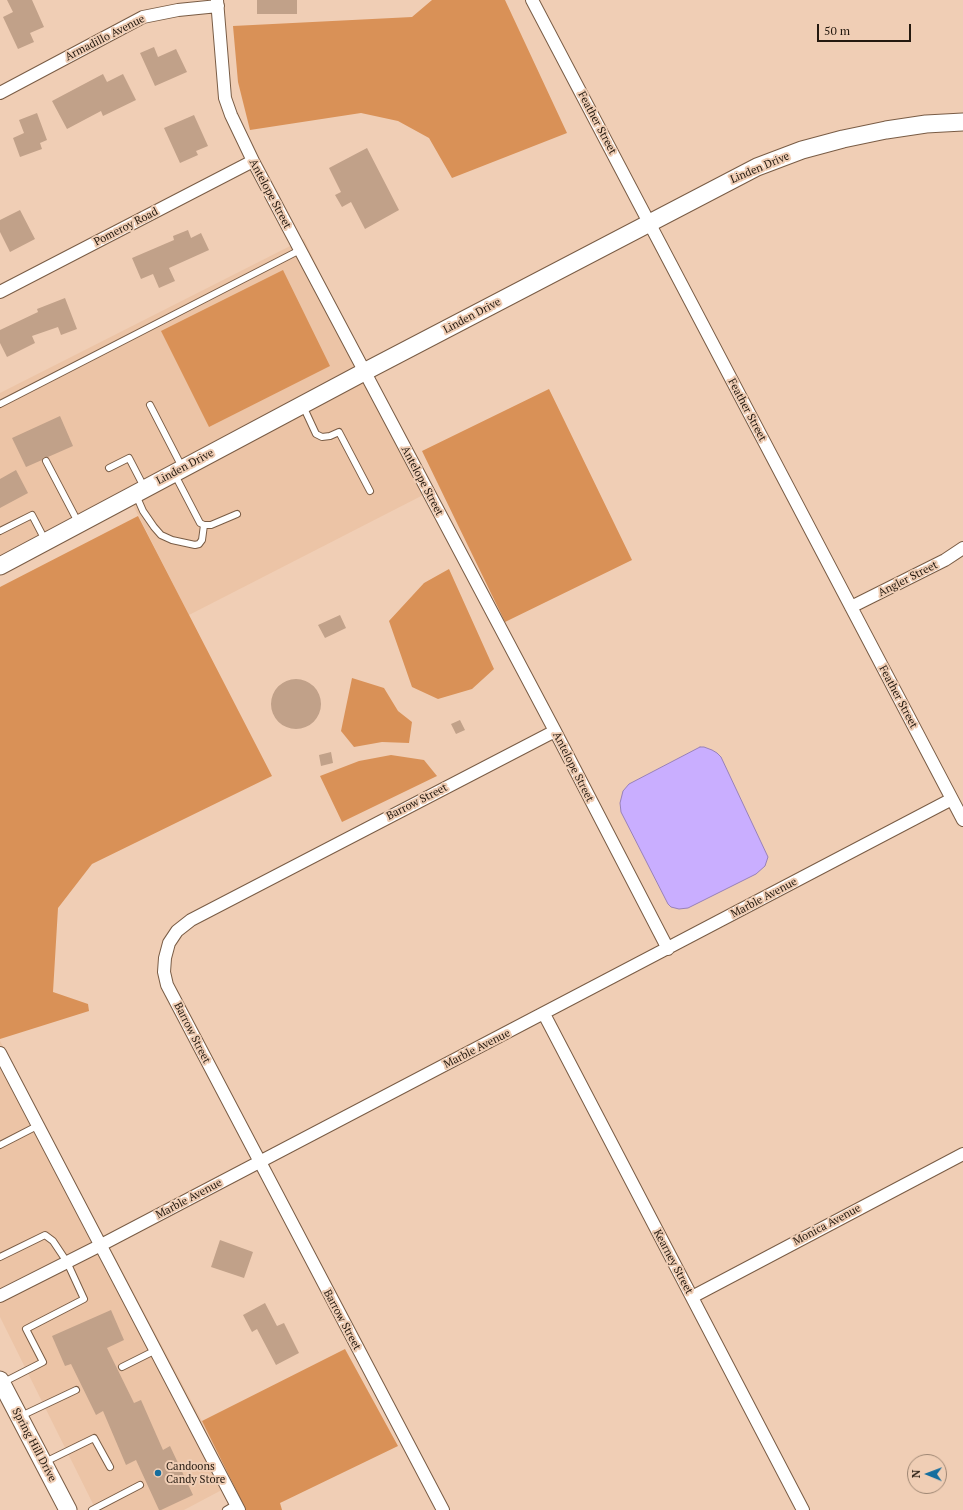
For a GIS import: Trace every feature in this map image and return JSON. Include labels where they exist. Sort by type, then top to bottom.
[{"type":"street","name":"Feather Street","points":[[532,0],[963,820]]},
{"type":"street","name":"Armadillo Avenue","points":[[0,93],[143,17],[217,3]]},
{"type":"street","name":"Antelope Street","points":[[217,3],[225,98],[231,115],[253,161],[555,731],[668,949]]},
{"type":"street","name":"Linden Drive","points":[[0,566],[364,372],[757,167],[802,150],[843,139],[886,130],[926,124],[963,122]]},
{"type":"street","name":"Pomeroy Road","points":[[0,292],[253,161]]},
{"type":"street","name":"Angler Street","points":[[851,607],[945,560],[963,548]]},
{"type":"street","name":"Barrow Street","points":[[443,1510],[167,985],[164,972],[165,958],[169,943],[177,931],[191,920],[555,731]]},
{"type":"street","name":"Marble Avenue","points":[[0,1296],[101,1245],[952,800]]},
{"type":"street","name":"Kearney Street","points":[[544,1014],[803,1510]]},
{"type":"street","points":[[0,1053],[156,1350],[234,1508]]},
{"type":"street","name":"Monica Avenue","points":[[692,1297],[963,1154]]},
{"type":"street","name":"Spring Hill Drive","points":[[1,1382],[68,1510]]},
{"type":"lane","points":[[0,404],[300,250]]},
{"type":"lane","points":[[150,405],[200,523],[204,526]]},
{"type":"lane","points":[[302,405],[316,434],[322,437],[330,436],[339,432],[370,491]]},
{"type":"lane","points":[[109,468],[129,458],[140,491],[143,510],[154,527],[162,535],[172,540],[195,545],[199,544],[202,540],[204,526]]},
{"type":"lane","points":[[46,461],[78,524]]},
{"type":"lane","points":[[204,526],[211,525],[237,514]]},
{"type":"lane","points":[[0,531],[32,515],[46,541]]},
{"type":"lane","points":[[0,1145],[37,1126]]},
{"type":"lane","points":[[0,1257],[44,1235],[53,1241],[67,1262],[84,1299],[26,1329],[42,1362],[1,1382]]},
{"type":"lane","points":[[122,1367],[156,1350]]},
{"type":"lane","points":[[19,1417],[76,1390]]},
{"type":"lane","points":[[44,1463],[94,1438],[110,1468]]},
{"type":"lane","points":[[92,1510],[140,1485]]},
{"type":"shaded area","points":[[432,0],[505,0],[567,133],[452,178],[429,138],[398,121],[361,113],[250,130],[238,82],[233,26],[412,17]]},
{"type":"shaded area","points":[[304,239],[364,365],[0,558],[0,393]]},
{"type":"shaded area","points":[[283,270],[330,366],[209,427],[161,331]]},
{"type":"shaded area","points":[[370,376],[429,492],[189,615],[132,503]]},
{"type":"shaded area","points":[[549,389],[632,560],[505,622],[422,451]]},
{"type":"shaded area","points":[[138,516],[272,776],[92,864],[58,908],[53,992],[88,1004],[89,1011],[0,1039],[0,587]]},
{"type":"shaded area","points":[[449,569],[494,669],[472,689],[438,699],[412,687],[389,621],[424,583]]},
{"type":"shaded area","points":[[352,678],[384,688],[398,711],[412,722],[409,743],[382,742],[354,747],[341,731]]},
{"type":"shaded area","points":[[700,747],[712,750],[721,757],[768,857],[765,866],[756,874],[688,908],[679,909],[671,907],[668,904],[621,812],[620,803],[623,791],[629,784]]},
{"type":"shaded area","points":[[391,755],[424,760],[437,776],[342,822],[320,776],[359,761]]},
{"type":"shaded area","points":[[0,1041],[202,1421],[233,1484],[184,1510],[96,1510],[0,1317]]},
{"type":"shaded area","points":[[345,1349],[398,1446],[280,1503],[282,1510],[246,1510],[202,1421]]},
{"type":"building","points":[[7,0],[32,0],[44,27],[30,33],[34,42],[18,49],[3,17],[13,12]]},
{"type":"building","points":[[257,0],[297,0],[297,14],[257,14]]},
{"type":"building","points":[[154,47],[158,57],[176,49],[187,72],[155,86],[140,53]]},
{"type":"building","points":[[103,74],[107,82],[123,74],[136,100],[103,116],[101,111],[67,129],[52,101]]},
{"type":"building","points":[[37,113],[47,140],[40,143],[42,149],[20,157],[13,138],[24,133],[19,120]]},
{"type":"building","points":[[194,115],[208,146],[196,151],[198,155],[180,163],[164,128]]},
{"type":"building","points":[[367,148],[399,210],[365,229],[351,202],[342,207],[335,195],[341,192],[329,168]]},
{"type":"building","points":[[20,210],[35,239],[10,252],[0,232],[0,220]]},
{"type":"building","points":[[188,230],[191,238],[201,233],[209,250],[169,268],[175,281],[159,288],[153,274],[141,279],[132,258],[174,240],[173,236]]},
{"type":"building","points":[[65,298],[77,329],[61,335],[58,327],[32,336],[35,343],[7,357],[0,343],[0,330],[38,312],[37,309]]},
{"type":"building","points":[[60,416],[73,446],[48,457],[44,457],[42,460],[26,467],[12,438]]},
{"type":"building","points":[[16,470],[28,493],[0,508],[0,479]]},
{"type":"building","points":[[340,615],[346,628],[325,638],[318,625]]},
{"type":"building","points":[[296,679],[305,681],[316,690],[321,704],[319,713],[310,724],[296,729],[287,727],[276,718],[271,704],[273,695],[282,684]]},
{"type":"building","points":[[460,720],[465,730],[456,734],[451,724]]},
{"type":"building","points":[[331,752],[333,763],[321,766],[319,755]]},
{"type":"building","points":[[220,1240],[253,1252],[244,1278],[211,1267]]},
{"type":"building","points":[[265,1303],[277,1326],[284,1323],[299,1353],[276,1365],[257,1329],[252,1332],[243,1315]]},
{"type":"building","points":[[111,1310],[124,1340],[107,1348],[134,1403],[141,1400],[163,1450],[170,1446],[193,1495],[161,1510],[159,1510],[136,1460],[126,1465],[103,1411],[96,1415],[71,1364],[65,1366],[52,1336]]},
{"type":"place","name":"Candoons Candy Store","points":[[158,1473]]}]
